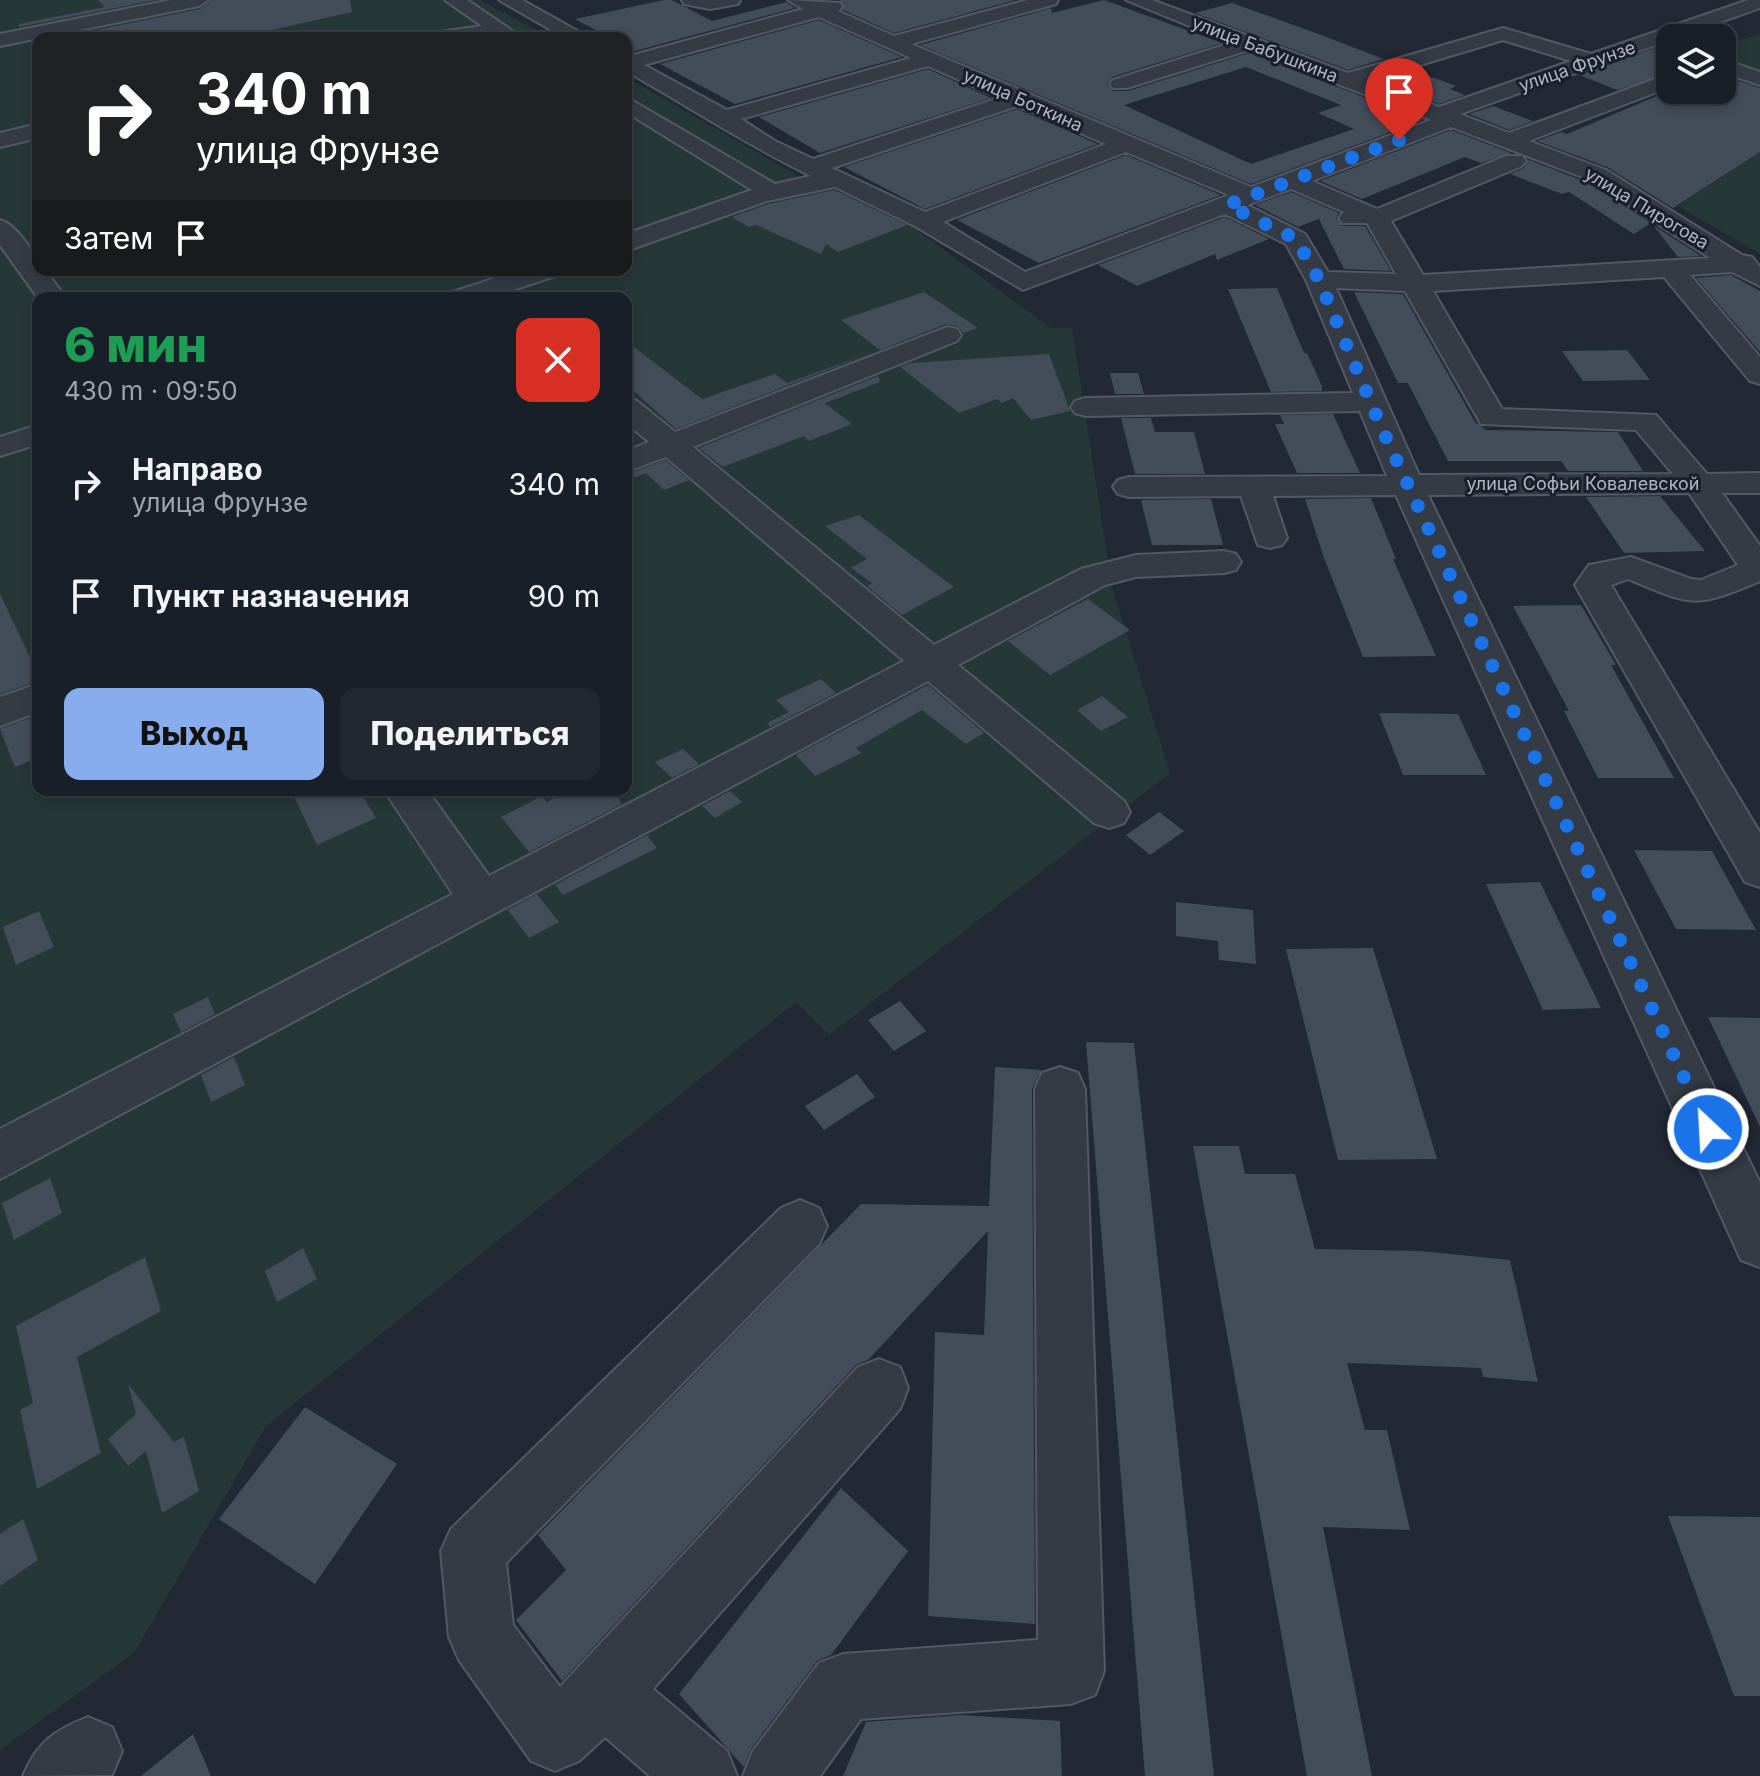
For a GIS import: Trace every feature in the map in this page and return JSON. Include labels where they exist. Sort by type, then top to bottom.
[{"type":"street","points":[[32,32],[137,6],[199,0]]},
{"type":"street","points":[[454,0],[501,32]]},
{"type":"street","points":[[508,0],[569,32]]},
{"type":"street","points":[[691,0],[731,0]]},
{"type":"street","name":"улица Боткина","points":[[797,0],[1124,145],[1239,201],[1296,239]]},
{"type":"street","points":[[896,42],[1049,0]]},
{"type":"street","name":"улица Бабушкина","points":[[1135,0],[1446,117]]},
{"type":"street","name":"улица Фрунзе","points":[[924,221],[1023,282],[1752,2]]},
{"type":"street","points":[[632,61],[848,3]]},
{"type":"street","points":[[137,6],[167,29]]},
{"type":"street","points":[[0,40],[32,32]]},
{"type":"street","points":[[1347,80],[1503,34],[1592,61]]},
{"type":"street","points":[[1120,84],[1251,43]]},
{"type":"street","points":[[724,117],[931,59]]},
{"type":"street","points":[[632,66],[724,117],[767,146],[924,221],[1124,145]]},
{"type":"street","points":[[1736,70],[1760,79]]},
{"type":"street","points":[[1656,86],[1371,215],[1296,239],[1319,280],[1369,402],[1760,1241]]},
{"type":"street","points":[[812,167],[1018,99]]},
{"type":"street","points":[[632,107],[773,193]]},
{"type":"street","name":"улица Пирогова","points":[[1446,117],[1512,151],[1598,175],[1747,264],[1760,278]]},
{"type":"street","points":[[0,140],[32,132]]},
{"type":"street","points":[[632,241],[813,181],[837,180]]},
{"type":"street","points":[[1291,180],[1371,215],[1414,281],[1492,418],[1645,421],[1698,483],[1759,569],[1705,591],[1686,590],[1664,578],[1631,568],[1601,573],[1593,585],[1754,847]]},
{"type":"street","points":[[0,228],[20,262]]},
{"type":"street","points":[[1319,280],[1450,284],[1747,264]]},
{"type":"street","points":[[1670,267],[1760,375]]},
{"type":"street","points":[[32,276],[47,292]]},
{"type":"street","points":[[465,276],[478,292]]},
{"type":"street","points":[[491,292],[531,276]]},
{"type":"street","points":[[632,459],[947,335]]},
{"type":"street","points":[[1086,407],[1369,402]]},
{"type":"street","points":[[632,412],[1109,812]]},
{"type":"street","points":[[0,447],[32,436]]},
{"type":"street","name":"улица Софьи Ковалевской","points":[[1129,487],[1760,483]]},
{"type":"street","points":[[1257,485],[1257,501],[1270,538]]},
{"type":"street","points":[[0,1155],[1093,577],[1136,566],[1224,562]]},
{"type":"street","points":[[0,712],[32,699]]},
{"type":"street","points":[[409,796],[482,901]]},
{"type":"street","points":[[778,1776],[843,1687],[1071,1671],[1060,1089]]},
{"type":"street","points":[[800,1226],[473,1551],[482,1637],[555,1737],[605,1692],[879,1388]]},
{"type":"street","points":[[605,1692],[702,1776]]},
{"type":"shaded area","points":[[0,0],[480,0],[541,32],[32,32],[32,276],[632,276],[632,80],[814,185],[910,225],[1051,328],[1072,328],[1112,587],[1170,773],[829,1035],[796,1002],[266,1426],[134,1653],[0,1750]]},
{"type":"shaded area","points":[[1760,34],[1760,74],[1736,66],[1736,42]]},
{"type":"shaded area","points":[[1760,152],[1760,254],[1678,206]]},
{"type":"building","points":[[98,0],[156,0],[19,27],[19,24],[105,7]]},
{"type":"building","points":[[211,0],[350,0],[352,12],[263,32],[85,32],[200,9]]},
{"type":"building","points":[[664,0],[672,0],[712,21],[786,2],[795,8],[635,51],[632,49],[632,32],[600,32],[575,19]]},
{"type":"building","points":[[840,0],[1016,0],[894,33],[843,10]]},
{"type":"building","points":[[1104,0],[1222,43],[1112,77],[1107,84],[1113,91],[1128,91],[1249,53],[1423,120],[1251,184],[920,45],[1051,8],[1052,13]],"holes":[[[1246,67],[1341,105],[1318,113],[1354,129],[1251,164],[1124,105]]]},
{"type":"building","points":[[1232,3],[1384,59],[1348,70],[1195,13]]},
{"type":"building","points":[[819,20],[902,57],[735,104],[660,64]]},
{"type":"building","points":[[1656,47],[1656,78],[1617,90],[1579,75]]},
{"type":"building","points":[[928,69],[991,98],[820,153],[759,117]]},
{"type":"building","points":[[1413,70],[1456,86],[1450,89],[1465,95],[1439,104],[1377,81]]},
{"type":"building","points":[[1736,80],[1760,88],[1760,152],[1673,208],[1607,167],[1537,141],[1561,132],[1567,134],[1656,96],[1656,104],[1736,104]]},
{"type":"building","points":[[1493,106],[1533,121],[1509,130],[1469,114]]},
{"type":"building","points":[[1017,109],[1098,144],[925,209],[844,167]]},
{"type":"building","points":[[1451,130],[1511,153],[1481,163],[1465,157],[1362,199],[1320,181]]},
{"type":"building","points":[[1126,155],[1221,195],[1039,263],[957,220]]},
{"type":"building","points":[[1529,160],[1589,183],[1651,223],[1634,234],[1569,192],[1562,194],[1510,174],[1524,168]]},
{"type":"building","points":[[835,190],[907,225],[838,252],[826,244],[821,254],[756,225],[749,227],[732,217],[768,204]]},
{"type":"building","points":[[1291,192],[1339,213],[1336,218],[1342,226],[1365,226],[1391,271],[1344,269],[1319,219],[1298,227],[1255,205]]},
{"type":"building","points":[[1225,217],[1269,239],[1217,260],[1215,254],[1137,286],[1098,265]]},
{"type":"building","points":[[1653,225],[1701,256],[1678,257]]},
{"type":"building","points":[[1731,275],[1760,291],[1760,352],[1696,278]]},
{"type":"building","points":[[1277,288],[1322,391],[1271,392],[1228,289]]},
{"type":"building","points":[[924,292],[978,328],[963,333],[958,326],[946,324],[880,350],[841,320]]},
{"type":"building","points":[[1354,292],[1403,294],[1475,422],[1486,430],[1618,432],[1643,471],[1568,471],[1561,461],[1448,461],[1408,383],[1398,383]]},
{"type":"building","points":[[632,346],[702,399],[775,374],[787,383],[873,352],[676,429],[632,389]]},
{"type":"building","points":[[1627,350],[1650,380],[1583,381],[1562,351]]},
{"type":"building","points":[[1049,354],[1070,411],[1031,420],[1013,398],[1002,403],[997,399],[959,413],[900,367],[911,363]]},
{"type":"building","points":[[1110,373],[1138,373],[1144,394],[1115,394]]},
{"type":"building","points":[[878,376],[880,382],[825,403],[852,424],[809,441],[804,436],[723,467],[699,448]]},
{"type":"building","points":[[1333,414],[1360,473],[1297,473],[1275,424],[1284,424],[1280,415]]},
{"type":"building","points":[[1121,418],[1151,418],[1155,432],[1194,432],[1205,474],[1135,474]]},
{"type":"building","points":[[665,460],[689,480],[664,490],[646,473],[632,479],[632,473]]},
{"type":"building","points":[[1660,496],[1705,551],[1624,553],[1586,497]]},
{"type":"building","points":[[1371,498],[1396,559],[1393,559],[1436,656],[1363,657],[1324,558],[1305,499]]},
{"type":"building","points":[[1211,499],[1223,545],[1152,545],[1141,500]]},
{"type":"building","points":[[859,515],[954,587],[902,615],[867,586],[872,583],[851,568],[867,559],[825,526]]},
{"type":"building","points":[[0,594],[32,661],[32,683],[0,694]]},
{"type":"building","points":[[1088,599],[1130,630],[1050,675],[1008,641]]},
{"type":"building","points":[[1581,605],[1616,665],[1611,665],[1674,778],[1598,778],[1564,711],[1569,711],[1513,606]]},
{"type":"building","points":[[821,679],[836,693],[770,727],[767,723],[789,712],[776,700]]},
{"type":"building","points":[[928,685],[984,733],[966,744],[922,710],[856,748],[861,753],[815,776],[796,755]]},
{"type":"building","points":[[1102,696],[1128,717],[1101,731],[1077,710]]},
{"type":"building","points":[[1379,713],[1458,714],[1486,775],[1403,775]]},
{"type":"building","points":[[32,717],[32,760],[15,767],[0,729]]},
{"type":"building","points":[[683,749],[699,764],[672,778],[655,762]]},
{"type":"building","points":[[730,791],[742,802],[715,818],[702,806]]},
{"type":"building","points":[[294,796],[363,796],[376,818],[317,845]]},
{"type":"building","points":[[542,796],[547,802],[558,796],[616,796],[622,804],[529,852],[501,817]]},
{"type":"building","points":[[1159,812],[1184,831],[1150,855],[1126,835]]},
{"type":"building","points":[[647,835],[657,848],[563,895],[555,885]]},
{"type":"building","points":[[1634,850],[1712,851],[1756,930],[1676,929]]},
{"type":"building","points":[[1540,882],[1601,1008],[1543,1010],[1486,884]]},
{"type":"building","points":[[537,894],[559,922],[529,938],[508,910]]},
{"type":"building","points":[[1176,902],[1253,910],[1256,964],[1219,960],[1218,941],[1176,936]]},
{"type":"building","points":[[39,911],[54,947],[16,965],[3,927]]},
{"type":"building","points":[[1373,948],[1437,1159],[1338,1160],[1286,949]]},
{"type":"building","points":[[208,997],[215,1014],[181,1032],[173,1014]]},
{"type":"building","points":[[900,1001],[926,1031],[894,1051],[868,1020]]},
{"type":"building","points":[[1708,1017],[1760,1018],[1760,1127]]},
{"type":"building","points":[[1086,1042],[1134,1043],[1214,1776],[1145,1776]]},
{"type":"building","points":[[234,1057],[245,1085],[211,1102],[201,1075]]},
{"type":"building","points":[[995,1067],[1041,1070],[1032,1089],[1035,1624],[928,1616],[935,1332],[984,1335],[988,1231],[868,1360],[856,1365],[562,1681],[516,1620],[566,1570],[538,1535],[861,1204],[989,1206]]},
{"type":"building","points":[[857,1074],[875,1097],[824,1130],[805,1106]]},
{"type":"building","points":[[1193,1146],[1239,1146],[1245,1174],[1295,1174],[1315,1249],[1420,1251],[1510,1260],[1538,1382],[1483,1377],[1481,1368],[1347,1363],[1365,1430],[1387,1430],[1410,1530],[1323,1527],[1372,1776],[1307,1776]]},
{"type":"building","points":[[50,1178],[62,1213],[14,1240],[2,1203]]},
{"type":"building","points":[[303,1248],[317,1279],[277,1302],[265,1271]]},
{"type":"building","points":[[145,1257],[161,1311],[77,1357],[101,1453],[37,1489],[20,1410],[33,1403],[16,1326]]},
{"type":"building","points":[[128,1384],[174,1442],[184,1437],[199,1491],[162,1513],[146,1451],[128,1466],[108,1439],[136,1414]]},
{"type":"building","points":[[305,1407],[397,1464],[315,1584],[219,1519]]},
{"type":"building","points":[[841,1488],[908,1551],[831,1655],[817,1661],[751,1749],[744,1767],[679,1694]]},
{"type":"building","points":[[1668,1516],[1760,1517],[1760,1696],[1734,1696]]},
{"type":"building","points":[[23,1519],[38,1560],[0,1586],[0,1534]]},
{"type":"building","points":[[961,1715],[1060,1721],[1062,1776],[843,1776],[866,1722]]},
{"type":"building","points":[[193,1734],[211,1776],[141,1776]]},
{"type":"route","points":[[1399,140],[1227,205],[1296,239],[1319,280],[1369,402],[1708,1129]]}]
